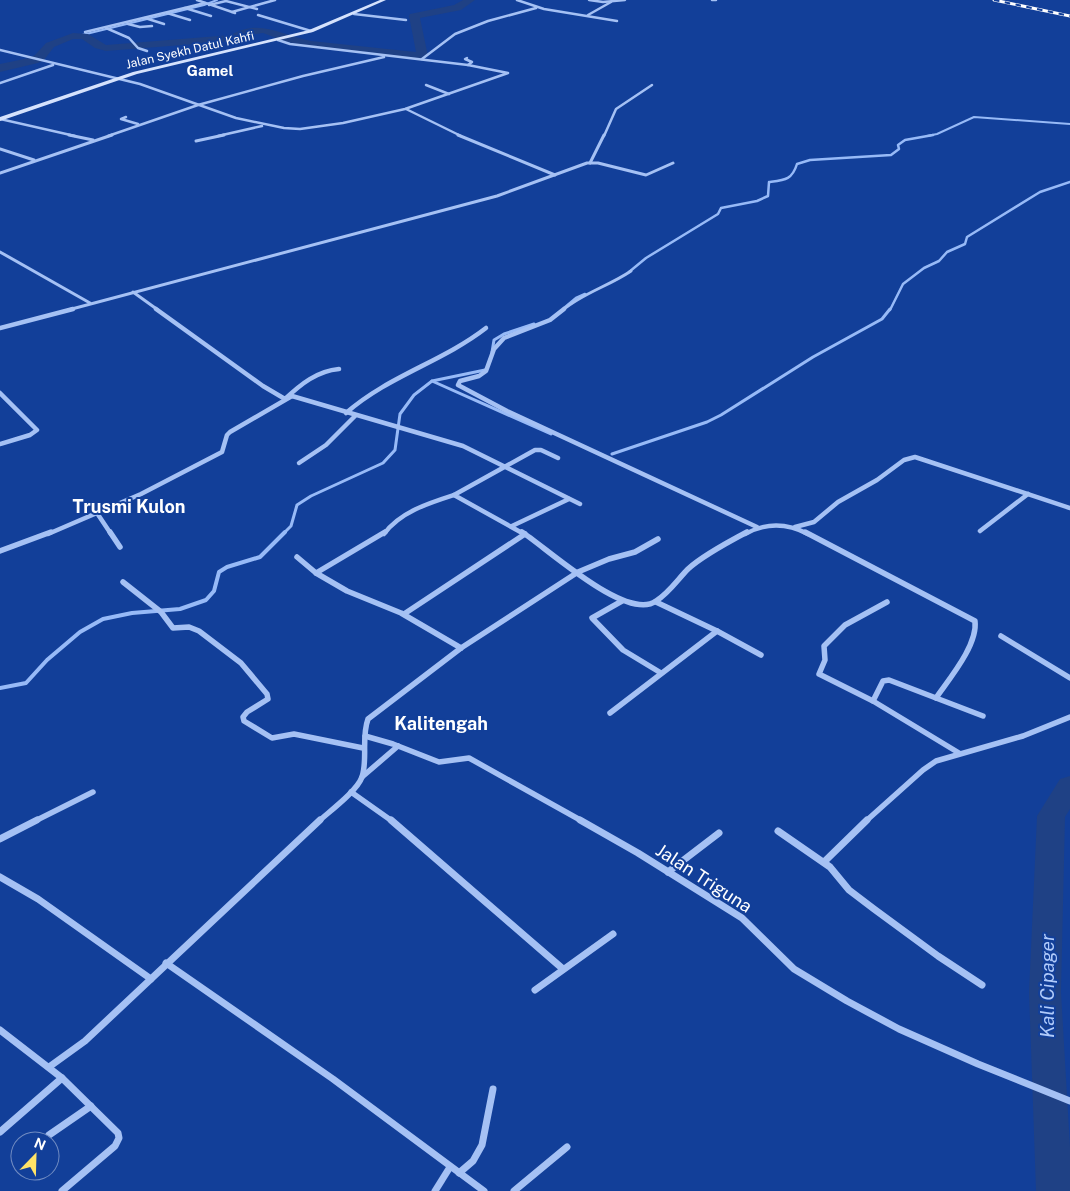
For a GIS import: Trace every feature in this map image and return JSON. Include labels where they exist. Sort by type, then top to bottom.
[{"type":"street","points":[[197,0],[238,14]]},
{"type":"street","points":[[264,0],[269,1]]},
{"type":"street","points":[[232,12],[274,0]]},
{"type":"street","name":"Jalan Syekh Datul Kahfi","points":[[0,119],[116,78],[311,31],[384,0]]},
{"type":"street","points":[[518,0],[526,0]]},
{"type":"street","points":[[518,0],[536,8],[617,21]]},
{"type":"street","points":[[589,0],[611,2],[625,0]]},
{"type":"street","points":[[85,32],[226,1],[257,9]]},
{"type":"street","points":[[587,16],[611,2]]},
{"type":"street","points":[[421,59],[455,34],[488,21],[536,8]]},
{"type":"street","points":[[187,9],[211,16]]},
{"type":"street","points":[[168,13],[190,20]]},
{"type":"street","points":[[354,14],[406,20]]},
{"type":"street","points":[[258,16],[311,31]]},
{"type":"street","points":[[148,19],[164,24]]},
{"type":"street","points":[[127,23],[152,26]]},
{"type":"street","points":[[107,28],[128,37],[147,51]]},
{"type":"street","points":[[0,50],[30,59],[116,78],[236,118],[284,128],[315,128],[405,109],[508,73],[468,65],[290,44],[278,40]]},
{"type":"street","points":[[0,173],[138,124],[198,105],[303,76],[388,56]]},
{"type":"street","points":[[467,58],[465,59],[472,62],[468,65]]},
{"type":"street","points":[[0,83],[53,64]]},
{"type":"street","points":[[590,163],[616,109],[652,85]]},
{"type":"street","points":[[426,86],[449,94]]},
{"type":"street","points":[[405,109],[461,136],[554,175]]},
{"type":"street","points":[[126,117],[121,119],[138,124]]},
{"type":"street","points":[[0,119],[94,140]]},
{"type":"street","points":[[196,141],[265,125]]},
{"type":"street","points":[[57,131],[66,128]]},
{"type":"street","points":[[0,149],[35,160]]},
{"type":"street","points":[[0,328],[497,196],[590,163],[598,163],[646,175],[673,163]]},
{"type":"street","points":[[0,252],[90,303]]},
{"type":"street","points":[[631,271],[574,302],[550,320],[508,336],[494,349],[486,371],[479,376],[460,382],[458,385],[507,411],[757,527]]},
{"type":"street","points":[[133,292],[263,386],[285,399]]},
{"type":"street","points":[[346,412],[363,396],[425,365],[473,338],[486,328]]},
{"type":"street","points":[[0,551],[37,539],[98,513],[187,471],[222,452],[228,434],[285,399],[315,375],[328,370],[340,369]]},
{"type":"street","points":[[0,393],[37,430],[30,435],[0,444]]},
{"type":"street","points":[[285,399],[292,396],[385,425],[463,446],[580,504]]},
{"type":"street","points":[[299,463],[326,445],[356,416]]},
{"type":"street","points":[[316,573],[383,536],[390,524],[398,519],[431,502],[454,495],[504,466],[538,450],[558,458]]},
{"type":"street","points":[[795,528],[814,522],[844,498],[877,480],[904,460],[915,457],[1070,508]]},
{"type":"street","points":[[980,531],[1028,494]]},
{"type":"street","points":[[454,495],[525,534],[622,601],[645,605],[656,602],[690,568],[757,527],[770,525],[795,528],[977,623],[957,669],[936,698]]},
{"type":"street","points":[[512,526],[569,499]]},
{"type":"street","points":[[98,513],[120,547]]},
{"type":"street","points":[[404,614],[525,534]]},
{"type":"street","points":[[362,777],[365,723],[368,720],[461,648],[578,572],[609,558],[635,552],[658,539]]},
{"type":"street","points":[[297,557],[316,573],[346,591],[404,614],[461,648]]},
{"type":"street","points":[[123,582],[158,610],[173,628],[189,627],[199,631],[240,663],[268,694],[268,699],[247,712],[242,718],[268,737],[274,738],[294,734],[363,748]]},
{"type":"street","points":[[622,601],[592,618],[623,650],[661,673]]},
{"type":"street","points":[[656,602],[717,631],[761,655]]},
{"type":"street","points":[[887,602],[841,628],[824,646],[824,660],[819,671],[821,676],[873,701],[959,753]]},
{"type":"street","points":[[610,713],[717,631]]},
{"type":"street","points":[[1001,636],[1070,678]]},
{"type":"street","points":[[873,701],[886,680],[983,716]]},
{"type":"street","points":[[824,862],[858,828],[923,770],[948,756],[1023,736],[1070,717]]},
{"type":"street","name":"Jalan Triguna","points":[[365,736],[398,746],[439,762],[469,758],[668,872],[742,918],[794,969],[848,1001],[899,1028],[978,1064],[1067,1100]]},
{"type":"street","points":[[50,1068],[85,1041],[166,963],[351,792],[362,777],[398,746]]},
{"type":"street","points":[[0,840],[93,792]]},
{"type":"street","points":[[351,792],[403,829],[563,969]]},
{"type":"street","points":[[778,831],[824,862],[850,890],[938,956],[982,985]]},
{"type":"street","points":[[668,872],[719,833]]},
{"type":"street","points":[[0,877],[38,899],[151,979]]},
{"type":"street","points":[[535,990],[613,934]]},
{"type":"street","points":[[166,963],[333,1079],[484,1191]]},
{"type":"street","points":[[0,1030],[62,1078],[118,1133],[119,1138],[116,1146],[62,1191]]},
{"type":"street","points":[[0,1132],[62,1078]]},
{"type":"street","points":[[459,1173],[470,1166],[475,1160],[486,1135],[490,1093],[493,1089]]},
{"type":"street","points":[[55,1131],[91,1106]]},
{"type":"street","points":[[514,1191],[567,1147]]},
{"type":"street","points":[[435,1191],[450,1167]]},
{"type":"waterway","points":[[78,36],[204,5],[217,0]]},
{"type":"waterway","points":[[0,68],[34,61],[50,45],[61,39],[79,35],[89,38],[99,46],[106,48],[234,38],[244,32],[264,30],[291,40],[311,44],[422,56],[414,16],[457,8],[470,0]]},
{"type":"waterway","points":[[927,136],[937,134],[974,117],[1070,124]]},
{"type":"waterway","points":[[629,272],[646,258],[718,214],[721,208],[757,201],[768,196],[769,182],[787,178],[793,173],[797,164],[810,160],[891,155],[899,149],[898,145],[905,140],[933,135]]},
{"type":"waterway","points":[[890,310],[903,284],[924,268],[939,261],[947,252],[965,244],[967,237],[1040,192],[1070,182]]},
{"type":"waterway","points":[[564,308],[576,298],[585,294]]},
{"type":"waterway","points":[[612,454],[707,422],[721,415],[813,357],[882,319],[890,309]]},
{"type":"waterway","points":[[492,352],[494,340],[504,334],[534,324]]},
{"type":"waterway","points":[[432,381],[485,370]]},
{"type":"waterway","points":[[0,688],[26,683],[47,660],[80,632],[103,619],[132,613],[180,609],[206,600],[214,591],[219,572],[227,567],[260,557],[291,526],[297,505],[311,496],[383,463],[395,450],[400,414],[414,395],[432,381]]},
{"type":"waterway","points":[[432,381],[551,434]]},
{"type":"waterway","name":"Kali Cipager","points":[[1054,1191],[1045,992],[1051,816],[1070,786]]},
{"type":"railway","points":[[994,0],[1070,16]]},
{"type":"district","name":"Gamel","points":[[210,70]]},
{"type":"district","name":"Trusmi Kulon","points":[[129,506]]},
{"type":"district","name":"Kalitengah","points":[[441,723]]}]
